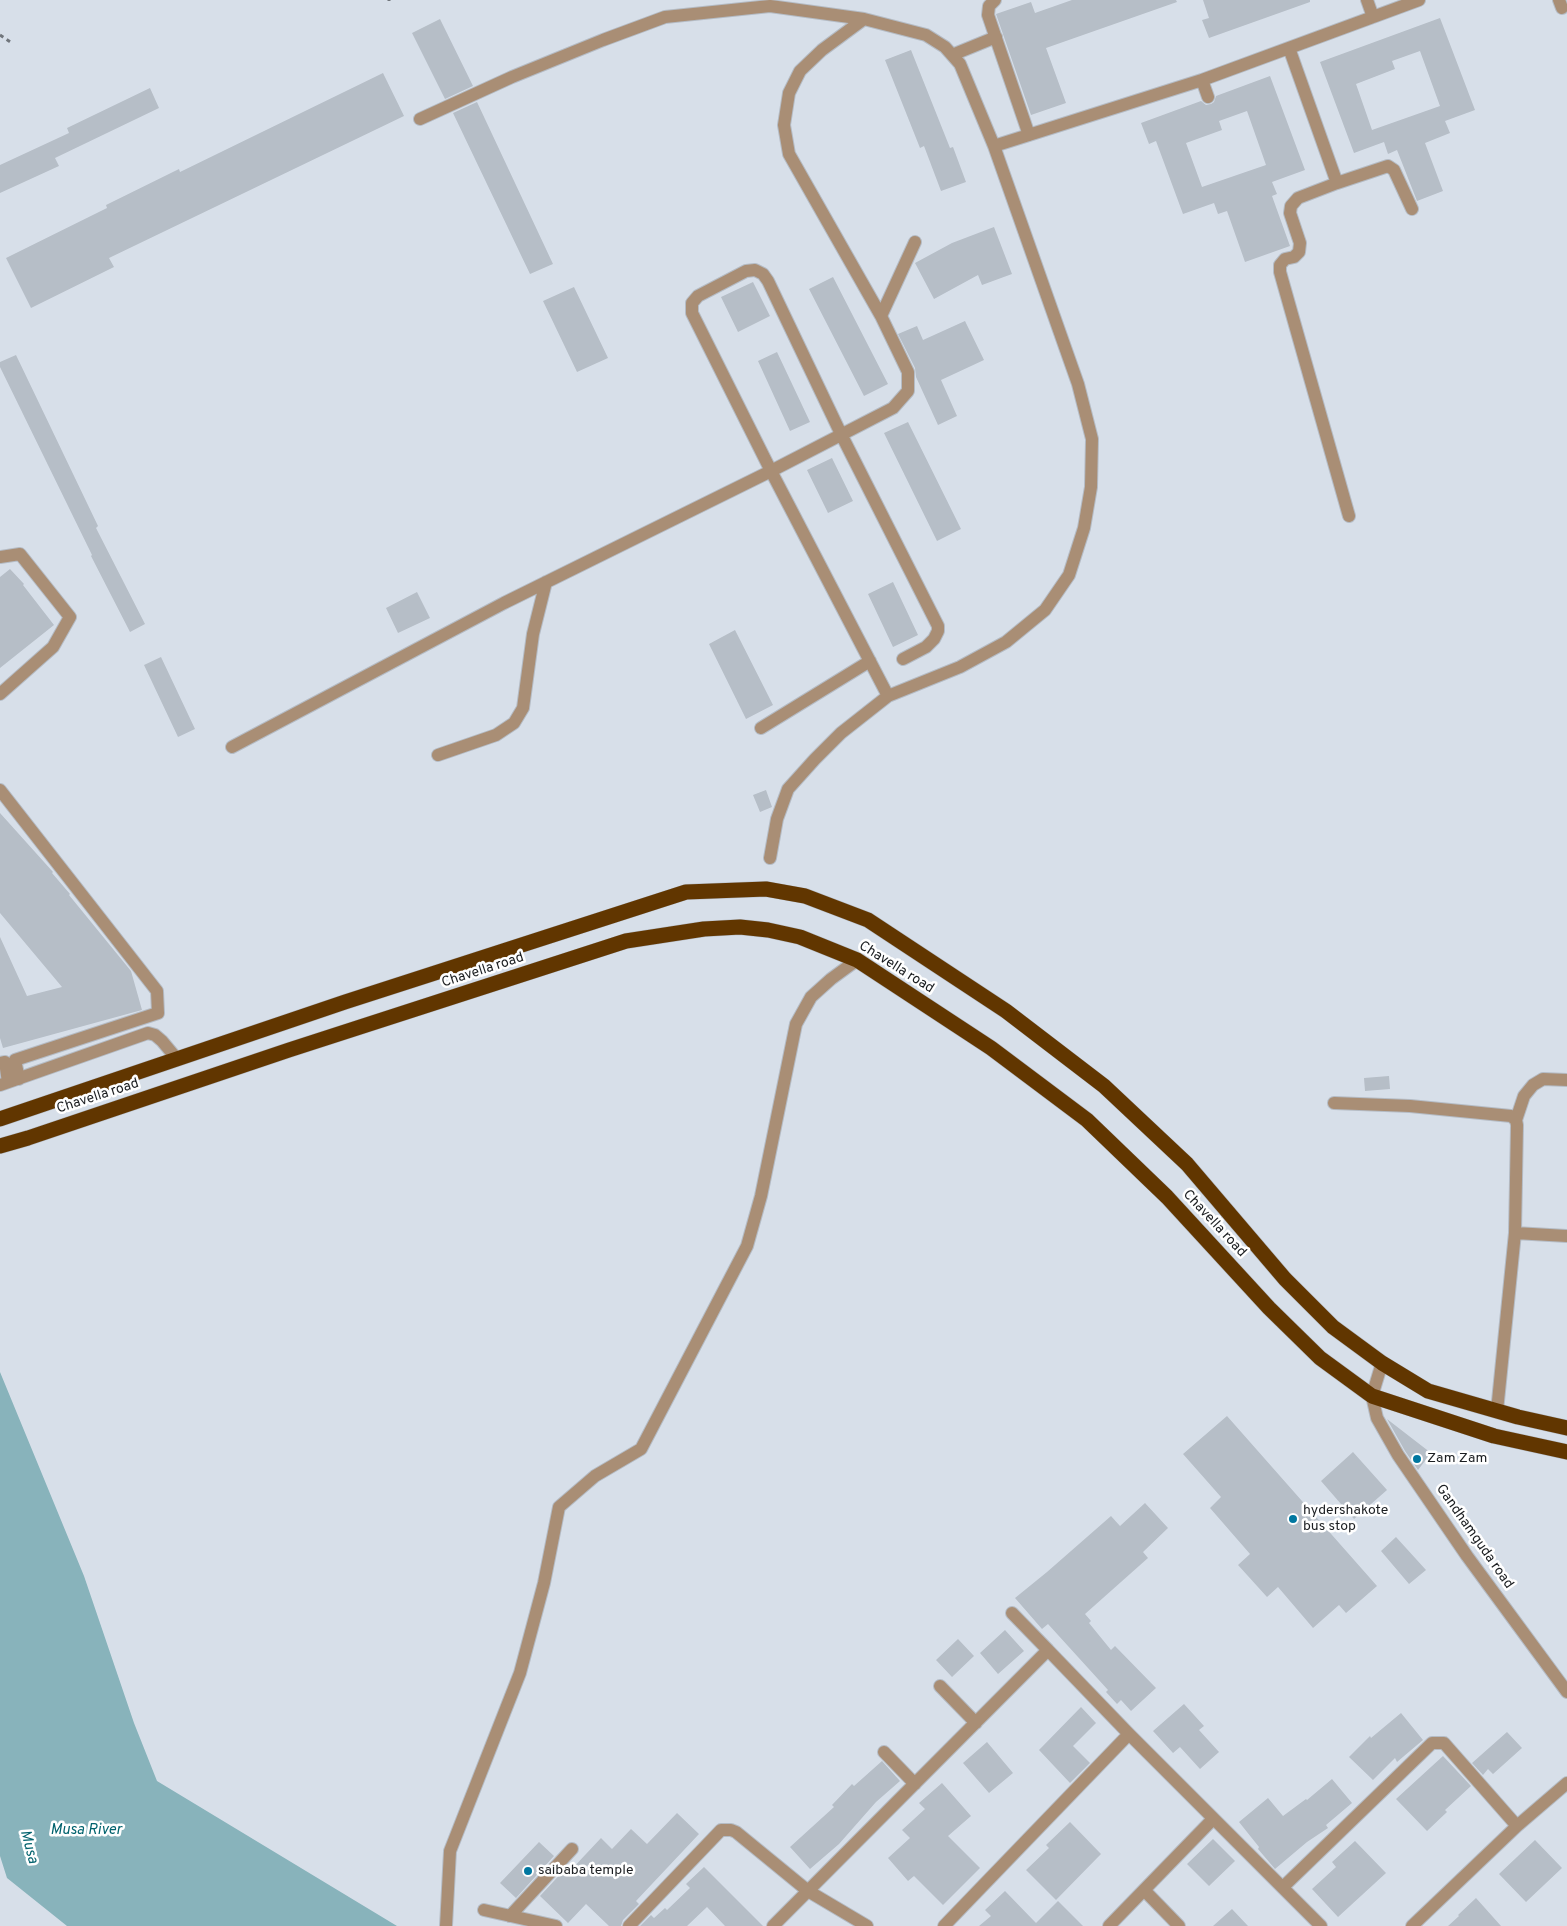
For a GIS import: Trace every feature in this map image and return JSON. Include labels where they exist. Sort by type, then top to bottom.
[{"type":"highway","name":"Chavella road","points":[[0,1119],[345,1002],[686,892],[766,889],[805,896],[868,920],[1006,1011],[1104,1086],[1187,1164],[1285,1279],[1333,1327],[1382,1363],[1428,1392],[1567,1428]]},
{"type":"highway","name":"Chavella road","points":[[0,1146],[626,941],[704,929],[740,927],[768,930],[800,937],[857,960],[991,1048],[1088,1120],[1167,1197],[1269,1308],[1320,1358],[1372,1396],[1494,1436],[1567,1452]]},
{"type":"street","points":[[995,0],[989,6],[988,14],[1029,135]]},
{"type":"street","points":[[1368,0],[1373,17]]},
{"type":"street","points":[[994,146],[1202,80],[1419,0]]},
{"type":"street","points":[[420,119],[512,77],[665,17],[770,6],[864,19],[926,35],[945,47],[960,64],[994,146],[1078,384],[1092,439],[1091,487],[1084,528],[1069,575],[1046,610],[1006,642],[960,667],[888,696],[841,733],[814,758],[788,788],[777,819],[770,858]]},
{"type":"street","points":[[232,746],[546,582],[771,471],[893,408],[908,391],[908,372],[881,316],[789,154],[784,125],[789,93],[800,71],[822,50],[864,19]]},
{"type":"street","points":[[952,54],[996,37]]},
{"type":"street","points":[[1289,48],[1336,183]]},
{"type":"street","points":[[1202,80],[1208,97]]},
{"type":"street","points":[[1349,516],[1280,272],[1280,265],[1299,252],[1300,243],[1290,212],[1291,206],[1298,198],[1388,166],[1394,170],[1412,209]]},
{"type":"street","points":[[881,316],[915,242]]},
{"type":"street","points":[[888,696],[771,471],[692,312],[692,303],[698,296],[746,271],[755,270],[763,274],[768,281],[841,434],[938,626],[934,639],[926,647],[903,659]]},
{"type":"street","points":[[0,557],[20,554],[70,616],[53,647],[0,694]]},
{"type":"street","points":[[438,755],[496,735],[514,723],[523,708],[533,634],[546,582]]},
{"type":"street","points":[[761,728],[870,661]]},
{"type":"street","points":[[0,790],[157,991],[158,1013],[6,1062],[9,1082],[148,1033],[155,1035],[162,1041],[177,1059]]},
{"type":"street","points":[[446,1926],[450,1851],[520,1674],[544,1583],[558,1507],[595,1476],[641,1449],[747,1246],[761,1196],[796,1024],[811,997],[857,960]]},
{"type":"street","points":[[1497,1411],[1515,1233],[1516,1120],[1524,1096],[1533,1086],[1543,1079],[1567,1080]]},
{"type":"street","points":[[1334,1103],[1410,1106],[1511,1116],[1516,1120]]},
{"type":"street","points":[[1515,1233],[1567,1236]]},
{"type":"street","points":[[1372,1396],[1382,1363]]},
{"type":"street","name":"Gandhamguda road","points":[[1372,1396],[1377,1418],[1398,1455],[1467,1556],[1567,1692]]},
{"type":"street","points":[[1012,1613],[1129,1734],[1321,1926]]},
{"type":"street","points":[[773,1926],[1048,1650]]},
{"type":"street","points":[[940,1686],[976,1723]]},
{"type":"street","points":[[944,1926],[1129,1734]]},
{"type":"street","points":[[1282,1887],[1432,1744],[1444,1743],[1517,1826]]},
{"type":"street","points":[[884,1752],[915,1784]]},
{"type":"street","points":[[1412,1926],[1517,1826],[1567,1783]]},
{"type":"street","points":[[1109,1926],[1214,1819]]},
{"type":"street","points":[[629,1926],[721,1830],[736,1832],[808,1891],[867,1926]]},
{"type":"street","points":[[510,1916],[572,1849]]},
{"type":"street","points":[[1144,1890],[1179,1926]]},
{"type":"street","points":[[484,1910],[556,1926]]},
{"type":"path","points":[[0,35],[12,43]]},
{"type":"water","name":"Musa River","points":[[0,1372],[84,1576],[134,1723],[157,1781],[397,1926],[67,1926],[7,1878],[0,1856]]},
{"type":"building","points":[[1072,0],[1176,0],[1177,2],[1046,48],[1066,103],[1031,115],[996,14],[1031,2],[1035,13]]},
{"type":"building","points":[[1203,0],[1310,0],[1310,2],[1209,38],[1202,20],[1209,18]]},
{"type":"building","points":[[1440,18],[1475,110],[1445,121],[1450,133],[1425,143],[1443,191],[1417,201],[1397,150],[1388,154],[1384,142],[1354,153],[1320,62]],"holes":[[[1420,51],[1440,106],[1372,130],[1356,84],[1395,69],[1392,61]]]},
{"type":"building","points":[[440,19],[473,86],[445,99],[412,33]]},
{"type":"building","points":[[911,50],[950,148],[953,147],[966,182],[941,191],[924,146],[920,148],[885,60]]},
{"type":"building","points":[[383,73],[404,116],[109,258],[114,267],[31,308],[6,258],[107,208],[106,205],[179,169],[180,172]]},
{"type":"building","points":[[1270,76],[1305,170],[1272,182],[1277,194],[1272,196],[1290,246],[1245,262],[1227,211],[1218,214],[1214,203],[1183,214],[1156,141],[1149,144],[1141,123],[1201,101],[1206,105],[1211,104],[1216,96]],"holes":[[[1247,111],[1266,165],[1202,187],[1186,143],[1222,130],[1219,121]]]},
{"type":"building","points":[[150,88],[159,108],[55,158],[59,166],[0,193],[0,165],[69,133],[67,128]]},
{"type":"building","points":[[477,102],[553,264],[530,274],[453,113]]},
{"type":"building","points":[[994,227],[1012,274],[982,285],[978,275],[934,299],[915,263],[952,243]]},
{"type":"building","points":[[833,277],[888,384],[864,396],[809,289]]},
{"type":"building","points":[[753,282],[770,316],[738,332],[721,297]]},
{"type":"building","points":[[574,287],[608,358],[577,372],[543,301]]},
{"type":"building","points":[[965,321],[984,360],[941,380],[957,416],[938,425],[916,377],[915,368],[898,334],[917,326],[923,340]]},
{"type":"building","points":[[777,352],[810,422],[790,431],[758,361]]},
{"type":"building","points":[[16,355],[98,526],[96,528],[145,624],[130,632],[91,556],[0,367],[0,362]]},
{"type":"building","points":[[908,422],[961,529],[937,541],[884,433]]},
{"type":"building","points":[[832,458],[853,501],[828,513],[807,470]]},
{"type":"building","points":[[10,569],[24,584],[54,625],[0,668],[0,577]]},
{"type":"building","points":[[893,582],[918,635],[893,647],[868,594]]},
{"type":"building","points":[[417,592],[430,618],[398,633],[386,608]]},
{"type":"building","points":[[735,630],[773,705],[746,719],[709,644]]},
{"type":"building","points":[[161,657],[195,729],[178,737],[144,665]]},
{"type":"building","points":[[766,790],[772,807],[760,812],[753,795]]},
{"type":"building","points":[[0,813],[53,872],[69,895],[131,971],[142,1010],[3,1048],[0,1038],[0,937],[27,996],[62,987],[0,913]]},
{"type":"building","points":[[1389,1076],[1390,1089],[1365,1091],[1364,1078]]},
{"type":"building","points":[[1227,1416],[1377,1586],[1346,1613],[1339,1605],[1313,1628],[1278,1587],[1267,1597],[1238,1565],[1250,1554],[1210,1508],[1221,1497],[1183,1454]]},
{"type":"building","points":[[1387,1419],[1431,1453],[1418,1470],[1405,1451]]},
{"type":"building","points":[[1353,1452],[1387,1490],[1354,1519],[1321,1481]]},
{"type":"building","points":[[1145,1503],[1168,1528],[1143,1552],[1148,1558],[1085,1614],[1091,1621],[1089,1623],[1111,1650],[1115,1646],[1156,1688],[1131,1711],[1121,1700],[1117,1704],[1106,1692],[1108,1690],[1048,1624],[1042,1629],[1015,1598],[1111,1516],[1120,1526]]},
{"type":"building","points":[[1396,1537],[1426,1570],[1409,1584],[1381,1551]]},
{"type":"building","points":[[1005,1630],[1024,1651],[998,1674],[980,1653]]},
{"type":"building","points":[[958,1639],[974,1656],[952,1677],[936,1660]]},
{"type":"building","points":[[1184,1704],[1204,1726],[1199,1730],[1219,1752],[1200,1769],[1180,1747],[1173,1753],[1153,1731]]},
{"type":"building","points":[[1081,1707],[1096,1723],[1073,1746],[1090,1763],[1070,1783],[1039,1750]]},
{"type":"building","points":[[1401,1713],[1423,1740],[1397,1762],[1395,1758],[1373,1780],[1349,1757],[1370,1736],[1371,1738]]},
{"type":"building","points":[[1507,1732],[1522,1748],[1493,1774],[1488,1769],[1483,1775],[1472,1763]]},
{"type":"building","points":[[987,1742],[1013,1773],[989,1793],[963,1763]]},
{"type":"building","points":[[1443,1756],[1471,1786],[1445,1810],[1447,1812],[1427,1831],[1396,1799]]},
{"type":"building","points":[[882,1761],[900,1781],[876,1802],[839,1844],[810,1869],[790,1847],[834,1807],[832,1805],[852,1784],[854,1786]]},
{"type":"building","points":[[1332,1779],[1352,1803],[1326,1825],[1328,1828],[1307,1842],[1275,1869],[1239,1822],[1268,1798],[1283,1816],[1307,1800]]},
{"type":"building","points":[[942,1783],[971,1816],[948,1836],[980,1868],[943,1905],[914,1876],[908,1881],[888,1858],[910,1838],[902,1830],[925,1809],[919,1803]]},
{"type":"building","points":[[677,1813],[699,1834],[636,1901],[639,1904],[623,1920],[621,1926],[609,1926],[586,1904],[568,1923],[540,1896],[566,1868],[570,1871],[601,1838],[612,1849],[631,1829],[647,1844]]},
{"type":"building","points":[[1070,1822],[1101,1854],[1056,1900],[1026,1870],[1049,1848],[1046,1845]]},
{"type":"building","points":[[1213,1839],[1235,1861],[1209,1886],[1187,1864]]},
{"type":"building","points":[[1535,1840],[1562,1868],[1526,1902],[1499,1874]]},
{"type":"building","points":[[1355,1841],[1386,1873],[1338,1917],[1312,1889],[1336,1867],[1332,1862]]},
{"type":"building","name":"saibaba temple","points":[[539,1842],[554,1856],[516,1898],[500,1883]]},
{"type":"building","points":[[704,1867],[763,1926],[725,1926],[707,1907],[687,1926],[640,1926],[651,1915],[654,1918],[665,1908],[667,1910],[690,1888],[686,1884]]},
{"type":"building","points":[[1005,1891],[1036,1923],[1058,1901],[1083,1926],[979,1926],[991,1916],[985,1910]]},
{"type":"building","points":[[1476,1898],[1501,1926],[1448,1926],[1458,1915]]},
{"type":"building","points":[[1232,1909],[1248,1926],[1213,1926]]},
{"type":"place","name":"Zam Zam","points":[[1417,1459]]},
{"type":"place","name":"hydershakote bus stop","points":[[1293,1519]]},
{"type":"place","name":"saibaba temple","points":[[528,1871]]},
{"type":"water label","name":"Musa","points":[[28,1847]]}]
